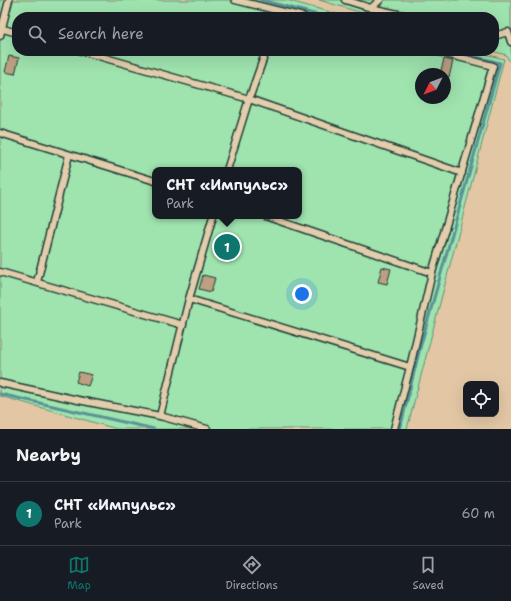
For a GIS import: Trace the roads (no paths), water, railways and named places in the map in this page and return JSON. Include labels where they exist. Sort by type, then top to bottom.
[{"type":"lane","points":[[0,36],[9,0]]},
{"type":"lane","points":[[235,0],[272,12]]},
{"type":"lane","points":[[345,0],[388,12]]},
{"type":"lane","points":[[370,8],[380,0]]},
{"type":"lane","points":[[1,28],[12,31]]},
{"type":"lane","points":[[499,34],[510,30],[511,42]]},
{"type":"lane","points":[[99,56],[249,99],[462,173]]},
{"type":"lane","points":[[228,167],[264,56]]},
{"type":"lane","points":[[394,429],[432,273],[493,66],[454,56]]},
{"type":"lane","points":[[0,133],[152,180]]},
{"type":"lane","points":[[37,282],[69,155]]},
{"type":"lane","points":[[160,416],[189,299],[212,219]]},
{"type":"lane","points":[[274,219],[432,273]]},
{"type":"lane","points":[[0,272],[183,325]]},
{"type":"lane","points":[[189,299],[410,367]]},
{"type":"lane","points":[[0,382],[78,400],[160,416],[207,429]]},
{"type":"waterway","points":[[261,0],[306,12]]},
{"type":"waterway","points":[[400,429],[420,348],[500,63],[473,56]]},
{"type":"waterway","points":[[0,394],[154,429]]},
{"type":"place","name":"СНТ «Импульс»","points":[[227,247]]}]
